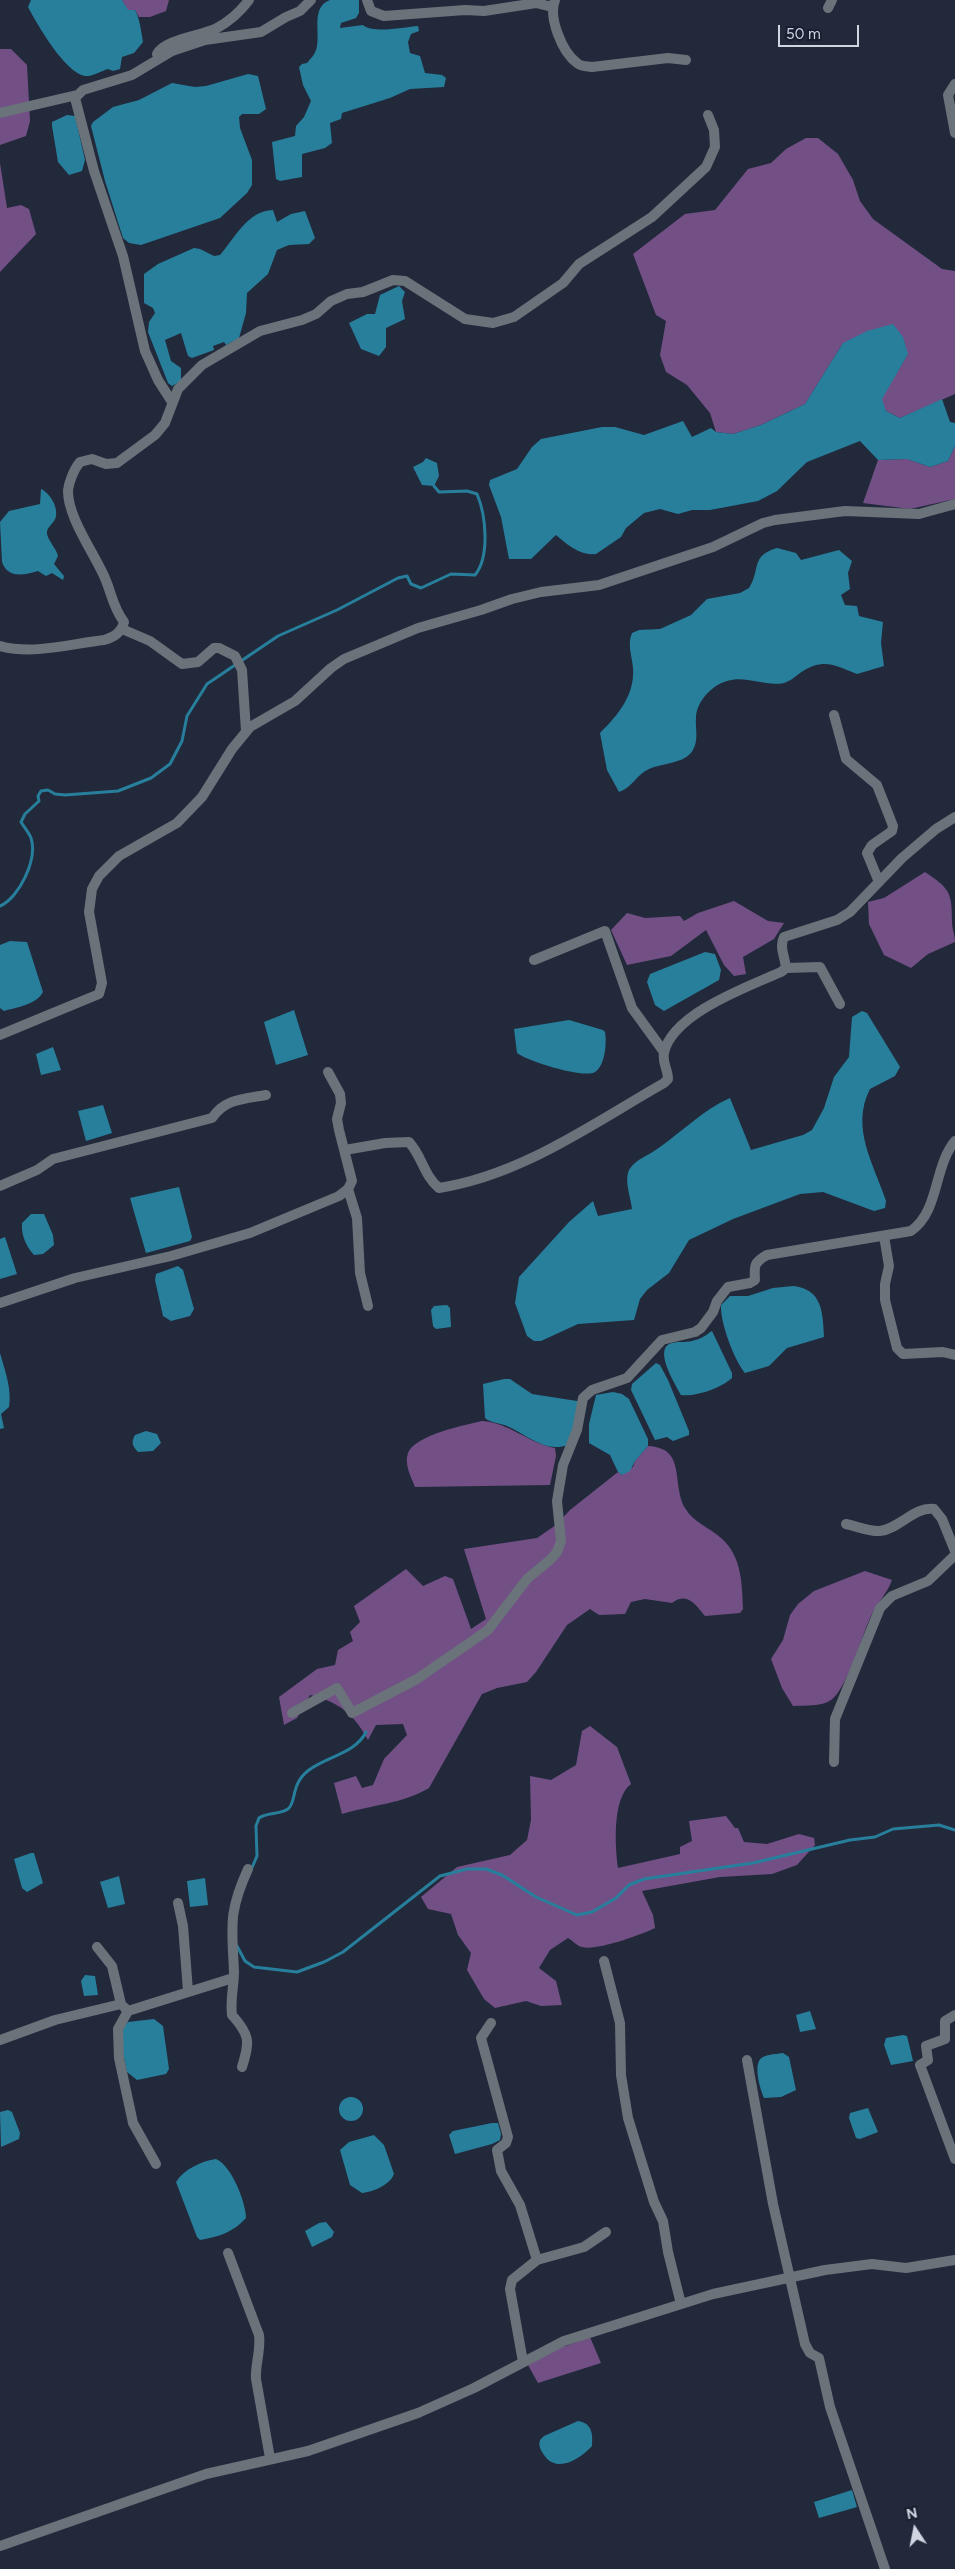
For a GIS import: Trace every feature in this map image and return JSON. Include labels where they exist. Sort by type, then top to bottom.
[{"type":"street","points":[[153,61],[160,49],[217,28],[234,17],[249,0]]},
{"type":"street","points":[[0,113],[77,95],[83,90],[126,78],[172,50],[205,40],[261,32],[300,11],[311,0]]},
{"type":"street","points":[[367,0],[375,14],[390,17],[465,10],[484,11],[536,3],[554,4],[559,36],[569,54],[581,66],[601,66],[668,58],[686,60]]},
{"type":"street","points":[[955,84],[948,95],[955,133]]},
{"type":"street","points":[[77,95],[76,105],[94,171],[123,256],[145,351],[158,380],[172,402]]},
{"type":"street","points":[[0,646],[11,649],[40,649],[104,640],[112,638],[122,629],[124,622],[112,605],[105,578],[74,514],[68,491],[76,466],[80,462],[92,459],[106,464],[117,464],[155,435],[165,423],[178,389],[214,356],[260,331],[316,314],[331,301],[346,294],[363,292],[394,280],[405,281],[422,290],[465,319],[493,323],[514,317],[562,283],[579,264],[652,217],[706,167],[715,147],[714,130],[708,115]]},
{"type":"street","points":[[0,1035],[99,994],[102,983],[89,912],[92,889],[99,876],[120,856],[176,823],[202,797],[246,731],[259,720],[295,701],[321,676],[344,660],[418,628],[526,595],[599,585],[713,547],[763,523],[845,511],[919,514],[955,504]]},
{"type":"street","points":[[122,629],[150,641],[182,664],[198,662],[214,648],[219,648],[235,656],[242,670],[246,731]]},
{"type":"street","points":[[834,715],[846,759],[877,785],[893,826],[892,830],[872,845],[866,853],[879,882]]},
{"type":"street","points":[[786,968],[785,956],[782,950],[784,937],[837,920],[850,912],[922,841],[955,817]]},
{"type":"street","points":[[534,960],[605,931],[632,1008],[664,1052]]},
{"type":"street","points":[[345,1150],[384,1143],[409,1142],[415,1149],[426,1173],[439,1188],[480,1180],[542,1153],[664,1083],[668,1079],[668,1071],[663,1061],[664,1052],[674,1032],[690,1018],[786,968],[820,967],[840,1004]]},
{"type":"street","points":[[0,1303],[75,1278],[171,1256],[250,1233],[304,1211],[348,1189],[352,1181],[337,1119],[341,1103],[340,1094],[328,1072]]},
{"type":"street","points":[[0,1186],[38,1170],[53,1159],[212,1118],[219,1108],[232,1100],[266,1095]]},
{"type":"street","points":[[292,1713],[337,1688],[352,1713],[417,1679],[488,1630],[527,1579],[558,1552],[561,1540],[557,1501],[563,1465],[577,1430],[583,1398],[592,1390],[627,1378],[667,1337],[695,1332],[701,1328],[728,1287],[750,1283],[755,1280],[753,1268],[756,1262],[767,1255],[911,1231],[922,1222],[931,1204],[940,1171],[955,1141]]},
{"type":"street","points":[[348,1189],[357,1218],[360,1273],[368,1306]]},
{"type":"street","points":[[884,1236],[888,1266],[885,1300],[897,1348],[903,1354],[942,1352],[955,1354]]},
{"type":"street","points":[[846,1524],[880,1531],[906,1520],[920,1511],[934,1509],[942,1520],[955,1551]]},
{"type":"street","points":[[834,1762],[835,1719],[880,1608],[892,1596],[928,1581],[955,1556]]},
{"type":"street","points":[[242,2066],[247,2050],[247,2036],[245,2029],[232,2015],[231,1921],[236,1895],[248,1869]]},
{"type":"street","points":[[178,1903],[188,1991]]},
{"type":"street","points":[[97,1947],[112,1966],[124,2007],[118,2029],[119,2058],[133,2123],[156,2164]]},
{"type":"street","points":[[604,1961],[620,2024],[621,2075],[628,2118],[654,2202],[663,2221],[668,2252],[681,2304]]},
{"type":"street","points":[[0,2040],[55,2020],[124,2007],[233,1978]]},
{"type":"street","points":[[955,2015],[945,2021],[945,2039],[926,2046],[928,2060],[920,2065],[955,2159]]},
{"type":"street","points":[[491,2023],[481,2038],[508,2137],[506,2144],[497,2150],[501,2171],[520,2205],[536,2260]]},
{"type":"street","points":[[747,2060],[768,2178],[805,2344],[810,2353],[819,2358],[830,2407],[886,2569]]},
{"type":"street","points":[[523,2362],[510,2289],[512,2280],[536,2260],[584,2247],[606,2232]]},
{"type":"street","points":[[228,2253],[261,2347],[255,2368],[270,2458]]},
{"type":"street","points":[[0,2546],[206,2474],[270,2458],[308,2451],[418,2413],[442,2404],[564,2341],[681,2304],[741,2287],[825,2270],[872,2264],[897,2268],[955,2260]]},
{"type":"shaded area","points":[[122,0],[169,0],[166,11],[150,17],[139,17],[135,10],[128,11]]},
{"type":"shaded area","points":[[0,49],[11,49],[27,65],[30,121],[26,136],[0,145]]},
{"type":"shaded area","points":[[806,138],[818,138],[838,154],[853,180],[860,201],[873,219],[942,269],[955,271],[955,394],[900,418],[886,411],[881,399],[908,354],[843,343],[805,404],[761,425],[733,434],[716,432],[710,413],[687,385],[666,372],[660,355],[666,321],[656,315],[633,254],[685,214],[715,210],[748,169],[771,163],[786,149]]},
{"type":"shaded area","points":[[0,163],[7,208],[21,205],[29,209],[36,234],[0,272]]},
{"type":"shaded area","points":[[955,446],[955,499],[910,509],[863,503],[878,460],[907,459],[930,467],[948,461]]},
{"type":"shaded area","points":[[925,872],[945,887],[948,892],[955,942],[928,954],[911,968],[884,955],[869,924],[868,902],[884,898]]},
{"type":"shaded area","points":[[734,901],[768,921],[784,923],[774,939],[743,957],[746,974],[734,976],[724,965],[706,930],[671,956],[627,965],[611,930],[627,913],[645,918],[680,916],[684,921],[698,913]]},
{"type":"shaded area","points":[[482,1421],[501,1425],[536,1442],[555,1448],[556,1456],[550,1485],[415,1487],[407,1462],[408,1453],[412,1447],[430,1436]]},
{"type":"shaded area","points":[[648,1446],[660,1448],[668,1453],[676,1468],[681,1498],[685,1508],[697,1521],[721,1538],[733,1553],[740,1571],[743,1609],[740,1613],[705,1616],[691,1601],[682,1598],[672,1603],[645,1599],[631,1602],[625,1614],[599,1615],[590,1609],[567,1625],[536,1672],[527,1682],[497,1688],[482,1694],[429,1788],[408,1798],[342,1814],[334,1783],[356,1776],[362,1788],[373,1785],[384,1759],[407,1735],[403,1724],[376,1725],[368,1740],[357,1723],[345,1710],[329,1701],[310,1695],[297,1718],[284,1725],[279,1697],[317,1669],[335,1665],[338,1650],[353,1641],[350,1632],[360,1622],[354,1606],[406,1569],[423,1586],[445,1576],[453,1579],[471,1629],[486,1619],[464,1549],[537,1538],[556,1525],[570,1510],[618,1472],[622,1475],[633,1467],[635,1461]]},
{"type":"shaded area","points":[[865,1571],[892,1580],[871,1616],[843,1685],[837,1694],[827,1702],[818,1705],[793,1706],[782,1688],[771,1659],[783,1640],[790,1615],[798,1604],[814,1591]]},
{"type":"shaded area","points":[[590,1726],[617,1747],[631,1784],[621,1800],[616,1823],[618,1868],[680,1854],[680,1847],[692,1841],[689,1821],[726,1816],[735,1828],[738,1828],[744,1842],[767,1844],[799,1834],[814,1838],[815,1845],[797,1865],[772,1874],[720,1877],[642,1891],[653,1915],[655,1928],[598,1947],[582,1947],[568,1938],[550,1950],[539,1968],[556,1981],[562,2005],[541,2006],[526,2001],[495,2008],[484,1999],[467,1970],[471,1953],[458,1935],[451,1914],[428,1909],[421,1897],[457,1867],[510,1855],[527,1840],[531,1820],[530,1776],[551,1780],[576,1765],[582,1731]]},
{"type":"shaded area","points":[[590,2337],[601,2363],[538,2383],[528,2365],[555,2350]]},
{"type":"water","points":[[31,0],[122,0],[128,10],[135,10],[143,42],[134,53],[122,57],[120,69],[113,71],[108,69],[88,76],[77,73],[52,47],[38,25],[28,7]]},
{"type":"water","points":[[330,0],[359,0],[359,13],[356,18],[341,23],[340,28],[363,25],[368,28],[381,30],[418,26],[419,31],[411,34],[408,42],[410,53],[420,56],[425,73],[442,75],[446,78],[444,87],[410,89],[390,98],[342,113],[341,119],[330,123],[332,143],[325,148],[302,154],[302,177],[280,181],[276,179],[272,142],[295,136],[296,126],[304,117],[311,101],[303,85],[299,67],[307,63],[316,51],[318,14],[324,3]]},
{"type":"water","points":[[248,74],[258,76],[266,109],[259,114],[242,114],[239,117],[240,128],[252,160],[252,185],[247,193],[220,218],[141,245],[129,243],[123,238],[105,181],[91,126],[93,122],[113,107],[139,100],[172,83],[195,87],[206,86]]},
{"type":"water","points":[[67,115],[75,116],[85,160],[82,171],[69,175],[58,162],[52,126],[52,122]]},
{"type":"water","points":[[273,210],[277,222],[291,214],[305,211],[315,238],[309,244],[289,245],[277,250],[268,274],[247,293],[246,313],[239,338],[226,345],[224,342],[213,346],[214,350],[192,358],[188,356],[181,333],[165,340],[171,361],[181,368],[181,381],[172,386],[168,383],[148,332],[149,322],[155,313],[153,308],[144,303],[144,274],[158,264],[194,248],[214,256],[220,255],[249,220],[256,215]]},
{"type":"water","points":[[399,286],[405,292],[402,301],[405,319],[386,328],[386,347],[379,356],[361,349],[349,323],[367,314],[375,314],[380,295]]},
{"type":"water","points":[[893,324],[903,337],[908,354],[882,399],[886,411],[900,418],[942,399],[950,422],[955,423],[955,446],[948,461],[930,467],[907,459],[878,460],[860,441],[807,462],[777,491],[758,501],[710,510],[692,510],[678,514],[660,509],[644,513],[626,528],[621,537],[596,554],[579,552],[556,535],[531,559],[509,559],[501,517],[489,485],[490,480],[517,469],[532,447],[541,439],[602,427],[615,427],[644,435],[683,421],[692,437],[711,428],[716,432],[733,434],[761,425],[805,404],[843,343],[867,331]]},
{"type":"water","points":[[426,458],[437,463],[439,476],[434,486],[422,485],[413,467],[423,462]]},
{"type":"water","points":[[41,489],[50,497],[56,509],[55,519],[47,534],[58,556],[54,564],[64,576],[63,580],[52,573],[46,576],[38,571],[27,574],[12,573],[8,571],[2,562],[0,522],[9,511],[40,504]]},
{"type":"water","points":[[777,548],[796,553],[801,560],[839,550],[852,561],[848,573],[850,589],[841,595],[845,605],[857,606],[859,616],[883,622],[881,643],[884,666],[857,674],[836,666],[824,664],[811,667],[784,683],[770,684],[741,679],[721,683],[706,694],[699,705],[696,717],[696,742],[689,755],[679,761],[649,769],[627,788],[619,792],[607,770],[600,733],[619,712],[631,687],[633,668],[630,641],[632,633],[639,630],[660,629],[691,615],[707,599],[740,593],[749,588],[759,559],[769,551]]},
{"type":"water","points":[[10,941],[27,942],[43,992],[31,1003],[4,1011],[0,1008],[0,945]]},
{"type":"water","points":[[705,952],[715,954],[721,970],[719,980],[664,1011],[655,1005],[647,982],[650,974]]},
{"type":"water","points":[[294,1010],[308,1055],[276,1065],[264,1022]]},
{"type":"water","points":[[862,1011],[867,1013],[900,1067],[895,1076],[870,1089],[864,1103],[862,1118],[866,1146],[886,1201],[885,1208],[874,1211],[823,1192],[800,1194],[733,1219],[689,1240],[669,1273],[647,1290],[640,1299],[634,1320],[578,1324],[541,1341],[534,1341],[527,1336],[515,1303],[519,1277],[569,1222],[593,1201],[598,1216],[632,1209],[627,1179],[632,1166],[702,1114],[730,1098],[751,1150],[803,1135],[812,1130],[824,1108],[834,1077],[849,1057],[852,1017]]},
{"type":"water","points":[[569,1020],[605,1032],[606,1042],[603,1060],[595,1072],[589,1074],[568,1071],[543,1064],[517,1053],[514,1029]]},
{"type":"water","points":[[53,1047],[61,1070],[41,1075],[36,1054]]},
{"type":"water","points":[[103,1105],[112,1133],[86,1141],[78,1111]]},
{"type":"water","points":[[179,1187],[192,1237],[190,1241],[146,1253],[130,1198]]},
{"type":"water","points":[[31,1214],[44,1214],[53,1235],[54,1245],[43,1254],[34,1255],[23,1236],[22,1223]]},
{"type":"water","points":[[5,1237],[17,1274],[0,1279],[0,1239]]},
{"type":"water","points":[[178,1266],[183,1270],[194,1309],[190,1316],[171,1321],[163,1316],[155,1280],[156,1274]]},
{"type":"water","points":[[793,1286],[810,1292],[819,1303],[823,1319],[824,1337],[787,1348],[769,1366],[745,1373],[736,1359],[729,1340],[723,1321],[721,1305],[730,1296],[748,1296],[773,1288]]},
{"type":"water","points":[[447,1305],[450,1308],[451,1327],[436,1329],[433,1326],[431,1310],[434,1306]]},
{"type":"water","points":[[712,1331],[732,1373],[732,1378],[708,1391],[694,1395],[681,1395],[667,1367],[664,1352],[666,1346],[672,1343],[702,1338]]},
{"type":"water","points":[[0,1353],[8,1380],[10,1400],[9,1407],[1,1414],[4,1428],[0,1429]]},
{"type":"water","points":[[656,1363],[660,1365],[668,1380],[689,1431],[689,1435],[673,1441],[667,1437],[655,1440],[631,1390],[632,1384]]},
{"type":"water","points":[[510,1379],[532,1394],[577,1401],[580,1405],[568,1445],[551,1447],[544,1445],[507,1426],[485,1418],[483,1384]]},
{"type":"water","points":[[613,1392],[622,1394],[629,1399],[648,1439],[648,1446],[635,1461],[630,1471],[622,1475],[618,1472],[610,1455],[589,1443],[589,1424],[596,1395]]},
{"type":"water","points":[[146,1431],[157,1434],[161,1443],[153,1451],[138,1452],[134,1448],[134,1437]]},
{"type":"water","points":[[34,1853],[43,1883],[27,1892],[22,1888],[14,1859]]},
{"type":"water","points":[[119,1876],[125,1904],[108,1908],[100,1882]]},
{"type":"water","points":[[205,1878],[208,1905],[190,1907],[187,1881]]},
{"type":"water","points":[[85,1975],[95,1976],[98,1995],[84,1996],[81,1981]]},
{"type":"water","points":[[810,2011],[816,2029],[800,2032],[796,2015]]},
{"type":"water","points":[[154,2019],[163,2026],[169,2069],[166,2074],[137,2080],[127,2072],[122,2046],[122,2032],[128,2022]]},
{"type":"water","points":[[907,2036],[913,2061],[891,2065],[884,2045],[886,2038]]},
{"type":"water","points":[[783,2053],[789,2057],[796,2090],[781,2097],[764,2098],[758,2076],[758,2064],[763,2057]]},
{"type":"water","points":[[351,2097],[359,2101],[363,2109],[359,2117],[351,2121],[343,2117],[339,2109],[343,2101]]},
{"type":"water","points":[[868,2108],[878,2132],[860,2139],[856,2138],[849,2118],[850,2113]]},
{"type":"water","points":[[8,2110],[12,2112],[20,2133],[19,2139],[1,2147],[0,2112]]},
{"type":"water","points":[[498,2123],[501,2134],[500,2140],[455,2154],[449,2135],[453,2131]]},
{"type":"water","points":[[374,2135],[384,2145],[394,2174],[381,2187],[362,2193],[350,2185],[340,2150],[349,2142]]},
{"type":"water","points":[[216,2159],[227,2168],[237,2185],[246,2218],[236,2227],[225,2233],[200,2240],[197,2237],[176,2182],[179,2177],[194,2166]]},
{"type":"water","points":[[326,2222],[334,2232],[332,2237],[312,2247],[305,2231],[319,2223]]},
{"type":"water","points":[[578,2421],[586,2424],[591,2430],[592,2446],[575,2460],[562,2464],[549,2461],[541,2450],[540,2440],[544,2436]]},
{"type":"water","points":[[852,2490],[857,2507],[819,2518],[814,2502]]},
{"type":"waterway","points":[[0,906],[7,902],[20,887],[29,867],[32,856],[31,838],[21,822],[25,814],[39,801],[38,796],[41,791],[48,790],[55,794],[65,795],[118,791],[151,778],[170,764],[182,741],[187,716],[207,684],[278,636],[337,610],[398,578],[407,576],[411,584],[421,588],[451,574],[475,575],[480,567],[485,547],[483,513],[477,494],[467,491],[439,492],[434,486]]},
{"type":"waterway","points":[[251,1870],[257,1856],[256,1826],[259,1818],[288,1809],[291,1806],[296,1787],[303,1775],[316,1765],[348,1750],[366,1732]]},
{"type":"waterway","points":[[237,1946],[245,1961],[254,1967],[297,1972],[324,1962],[343,1952],[440,1876],[467,1869],[486,1869],[502,1875],[536,1897],[577,1915],[592,1912],[616,1898],[629,1885],[644,1879],[753,1863],[850,1840],[875,1837],[893,1829],[939,1825],[955,1830]]}]
